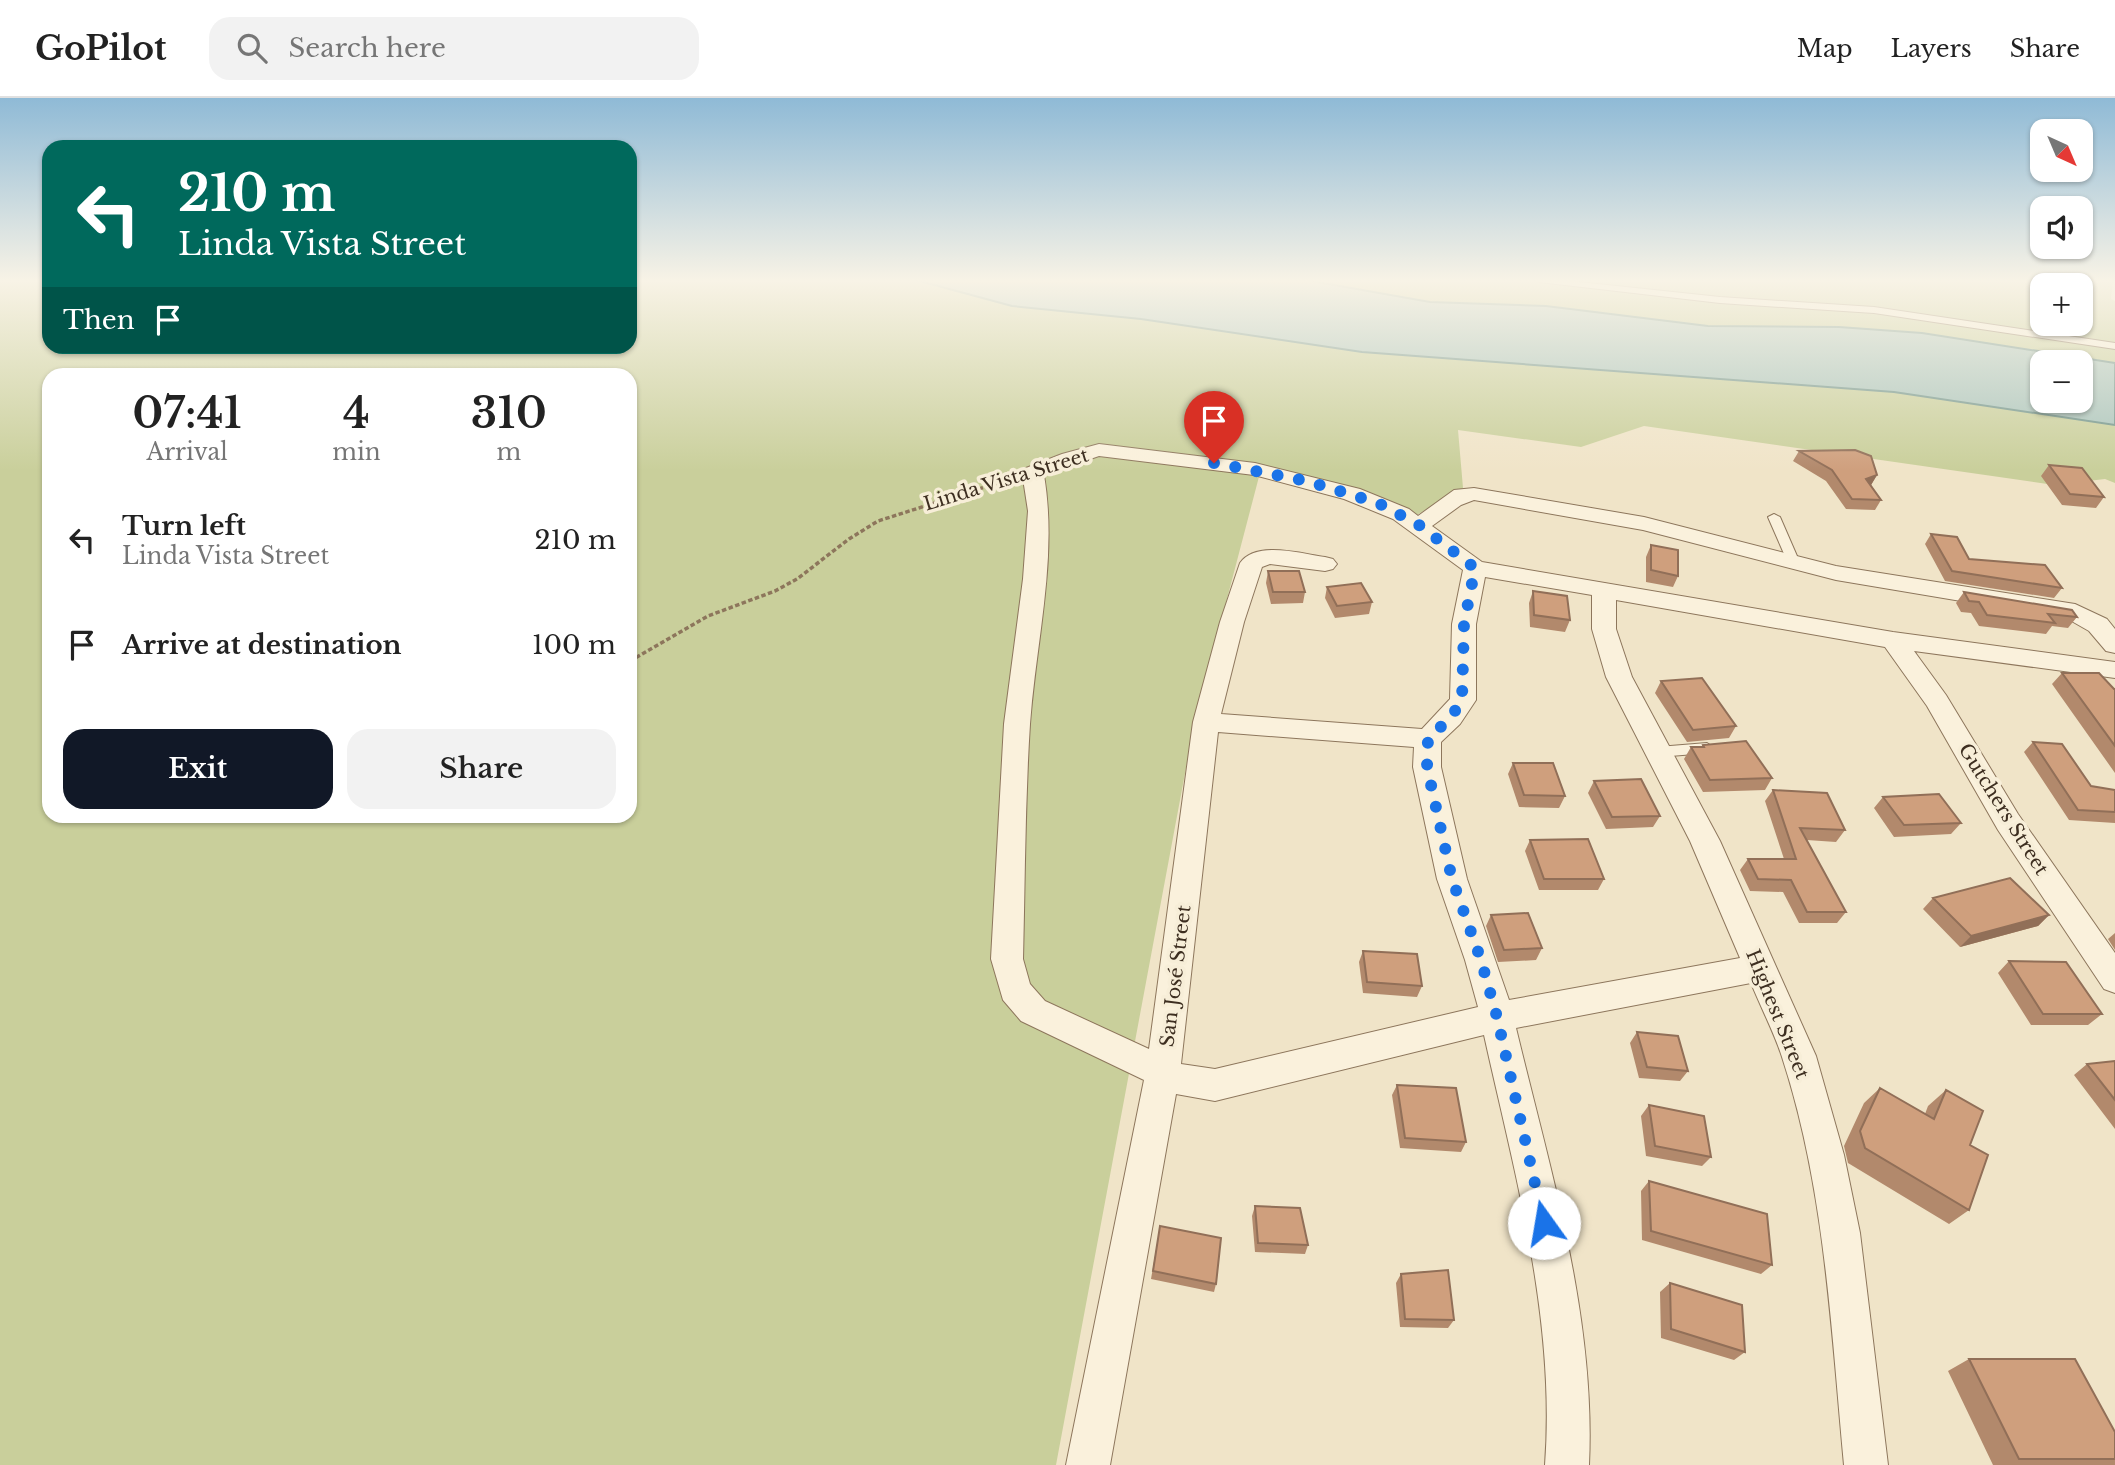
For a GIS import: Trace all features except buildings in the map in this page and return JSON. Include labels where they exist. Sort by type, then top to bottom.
[{"type":"street","name":"Linda Vista Street","points":[[1033,472],[1077,455],[1099,450],[1255,469],[1318,484],[1378,503],[1419,525],[1475,568]]},
{"type":"street","points":[[1033,472],[1039,511],[1035,579],[1017,724],[1007,959],[1015,990],[1033,1011],[1163,1073],[1188,1083],[1215,1085],[1497,1017],[1761,968]]},
{"type":"street","points":[[1419,525],[1453,500],[1474,494],[1644,524],[1794,563],[1897,584],[2075,611],[2098,625],[2115,645]]},
{"type":"street","name":"San José Street","points":[[1088,1465],[1163,1073],[1206,722],[1232,622],[1252,563],[1268,557],[1325,564]]},
{"type":"street","points":[[1567,1465],[1567,1373],[1550,1249],[1497,1017],[1481,960],[1452,879],[1427,767],[1428,739],[1451,717],[1462,700],[1464,624],[1475,568],[1893,640],[2115,670]]},
{"type":"street","name":"Highest Street","points":[[1604,590],[1604,629],[1619,677],[1705,841],[1798,1056],[1826,1155],[1841,1233],[1866,1465]]},
{"type":"street","name":"Gutchers Street","points":[[1893,640],[1937,701],[2008,822],[2115,979]]},
{"type":"street","points":[[1206,722],[1428,739]]},
{"type":"lane","points":[[1774,517],[1794,563]]},
{"type":"lane","points":[[1658,752],[1721,746]]},
{"type":"path","name":"Linda Vista Street","points":[[637,657],[708,616],[797,579],[849,539],[878,522],[1033,472]]},
{"type":"green space","points":[[0,344],[42,344],[42,354],[637,354],[637,344],[1307,344],[1362,352],[1894,392],[2115,425],[2115,483],[2105,479],[2054,485],[1644,426],[1581,447],[1458,430],[1463,488],[1415,516],[1261,469],[1194,725],[1056,1465],[0,1465]]},
{"type":"green space","points":[[1991,344],[2115,344],[2115,363],[2093,360],[2093,350],[2031,350]]},
{"type":"water","points":[[1307,344],[1991,344],[2031,350],[2030,412],[1894,392],[1362,352]]},
{"type":"water","points":[[2093,360],[2115,363],[2115,425],[2035,413],[2093,413]]},
{"type":"route","points":[[1214,463],[1307,481],[1378,503],[1419,525],[1475,568],[1464,624],[1462,700],[1451,717],[1428,739],[1427,767],[1452,879],[1481,960],[1497,1017],[1544,1223]]}]
